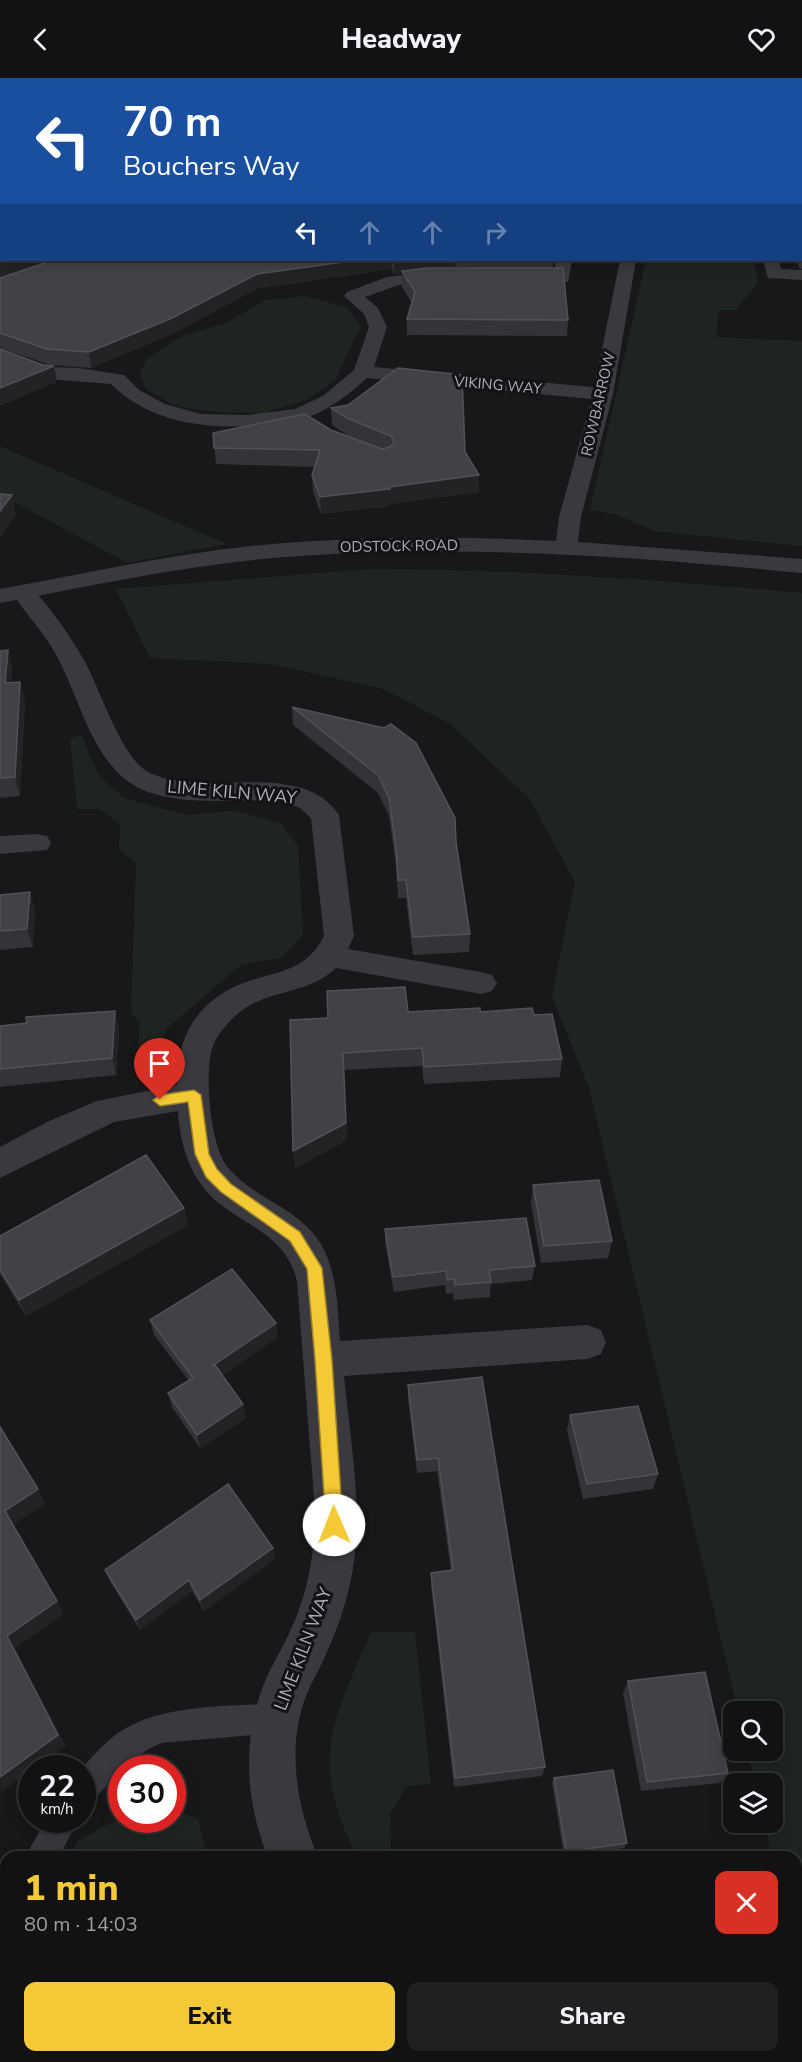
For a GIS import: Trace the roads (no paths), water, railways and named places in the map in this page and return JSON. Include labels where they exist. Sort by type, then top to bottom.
[{"type":"street","points":[[505,277],[562,278],[564,261]]},
{"type":"street","name":"ROWBARROW","points":[[566,547],[570,517],[603,394],[628,261]]},
{"type":"street","points":[[772,267],[802,275]]},
{"type":"street","points":[[0,355],[47,373],[117,379],[132,394],[158,408],[200,420],[246,421],[298,414],[330,400],[363,372],[378,327],[372,312],[353,296],[367,288],[396,280],[436,275],[470,276]]},
{"type":"street","name":"VIKING WAY","points":[[363,372],[603,394]]},
{"type":"street","points":[[298,414],[317,428]]},
{"type":"street","name":"ODSTOCK ROAD","points":[[12,594],[179,563],[286,550],[450,544],[566,547],[802,566]]},
{"type":"street","name":"LIME KILN WAY","points":[[12,594],[56,634],[73,662],[116,752],[135,776],[146,782],[174,789],[292,794],[310,801],[325,814],[339,936],[330,956],[314,972],[248,992],[222,1008],[211,1020],[196,1046],[194,1095],[202,1154],[212,1173],[226,1188],[295,1236],[309,1256],[316,1281],[335,1503],[334,1547],[324,1605],[285,1688],[276,1718],[273,1751],[274,1784],[279,1814],[290,1851]]},
{"type":"street","points":[[0,845],[37,843]]},
{"type":"street","points":[[330,956],[364,964],[481,983]]},
{"type":"street","points":[[0,1164],[61,1131],[109,1110],[194,1095]]},
{"type":"street","points":[[324,1360],[587,1342]]},
{"type":"lane","points":[[96,1775],[135,1739],[160,1728],[276,1718]]},
{"type":"lane","points":[[45,1851],[55,1833]]}]
